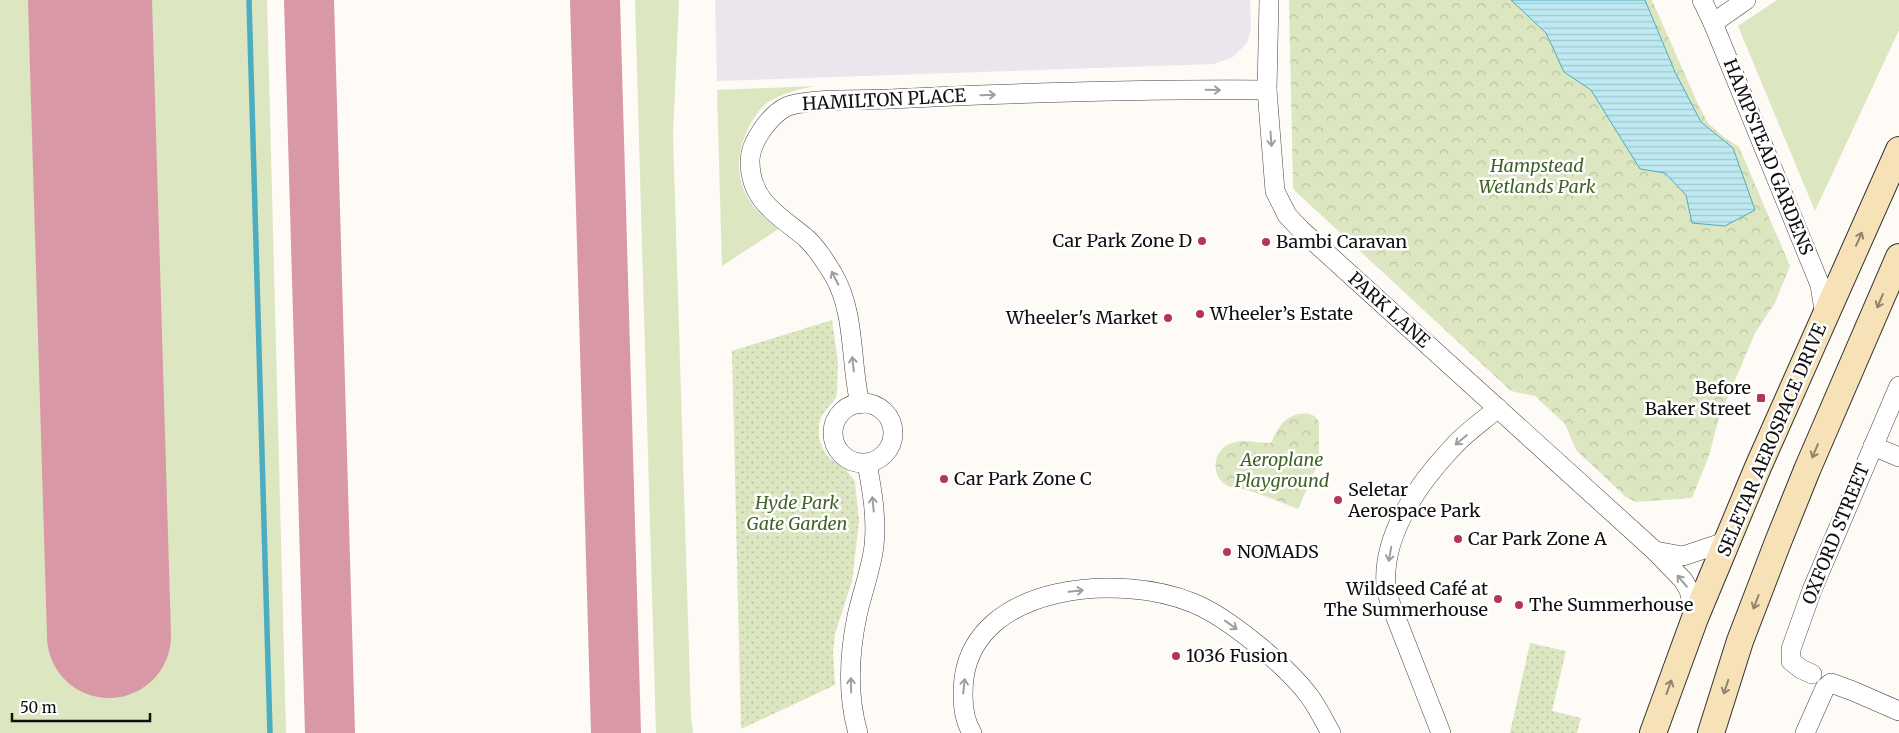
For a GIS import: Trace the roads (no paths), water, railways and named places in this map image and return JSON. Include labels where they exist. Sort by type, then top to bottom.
[{"type":"street","name":"PARK LANE","points":[[1269,0],[1268,90],[1275,191],[1284,210],[1294,223],[1655,551],[1683,580],[1689,590],[1693,601],[1695,618]]},
{"type":"street","name":"HAMPSTEAD GARDENS","points":[[1702,0],[1820,285],[1825,316]]},
{"type":"street","points":[[1713,23],[1746,0]]},
{"type":"street","name":"HAMILTON PLACE","points":[[860,404],[855,382],[846,308],[835,277],[817,249],[806,238],[772,212],[763,202],[751,175],[750,158],[757,137],[771,119],[786,107],[806,102],[941,96],[1164,89],[1268,90]]},
{"type":"street","name":"SELETAR AEROSPACE DRIVE","points":[[1653,733],[1695,618],[1758,467],[1899,150]]},
{"type":"street","points":[[1711,733],[1740,641],[1800,488],[1899,257]]},
{"type":"street","name":"OXFORD STREET","points":[[1812,674],[1801,669],[1791,661],[1791,650],[1812,590],[1899,386]]},
{"type":"street","points":[[860,404],[870,404],[879,408],[891,423],[891,442],[886,452],[878,459],[868,463],[858,463],[849,460],[841,454],[833,437],[833,428],[843,411],[851,406],[860,404]]},
{"type":"street","points":[[1441,733],[1391,605],[1386,588],[1387,570],[1392,542],[1407,508],[1427,476],[1453,447],[1498,408]]},
{"type":"street","points":[[1873,446],[1899,457]]},
{"type":"street","points":[[858,733],[851,701],[850,683],[857,616],[869,573],[874,545],[874,516],[868,463]]},
{"type":"street","points":[[1655,551],[1683,556],[1719,544],[1730,536]]},
{"type":"street","points":[[972,733],[966,724],[962,693],[966,664],[976,644],[998,619],[1023,605],[1055,593],[1120,588],[1170,596],[1193,603],[1218,616],[1265,652],[1292,676],[1311,698],[1331,733]]},
{"type":"street","points":[[1805,733],[1825,688],[1831,683],[1899,711]]},
{"type":"water","points":[[1511,0],[1645,0],[1675,72],[1701,122],[1733,148],[1755,210],[1725,226],[1692,223],[1686,195],[1665,173],[1640,169],[1591,90],[1564,72],[1546,33]]},
{"type":"waterway","points":[[249,0],[270,733]]},
{"type":"place","name":"Car Park Zone D","points":[[1202,241]]},
{"type":"place","name":"Bambi Caravan","points":[[1266,242]]},
{"type":"place","name":"Wheeler’s Estate","points":[[1200,314]]},
{"type":"place","name":"Wheeler's Market","points":[[1168,318]]},
{"type":"place","name":"Before Baker Street","points":[[1761,398]]},
{"type":"place","name":"Car Park Zone C","points":[[944,479]]},
{"type":"place","name":"Seletar Aerospace Park","points":[[1338,500]]},
{"type":"place","name":"Car Park Zone A","points":[[1458,539]]},
{"type":"place","name":"NOMADS","points":[[1227,552]]},
{"type":"place","name":"Wildseed Café at The Summerhouse","points":[[1498,599]]},
{"type":"place","name":"The Summerhouse","points":[[1519,605]]},
{"type":"place","name":"1036 Fusion","points":[[1176,656]]},
{"type":"park label","name":"Hampstead Wetlands Park","points":[[1537,176]]},
{"type":"park label","name":"Aeroplane Playground","points":[[1282,470]]},
{"type":"park label","name":"Hyde Park Gate Garden","points":[[797,513]]}]
